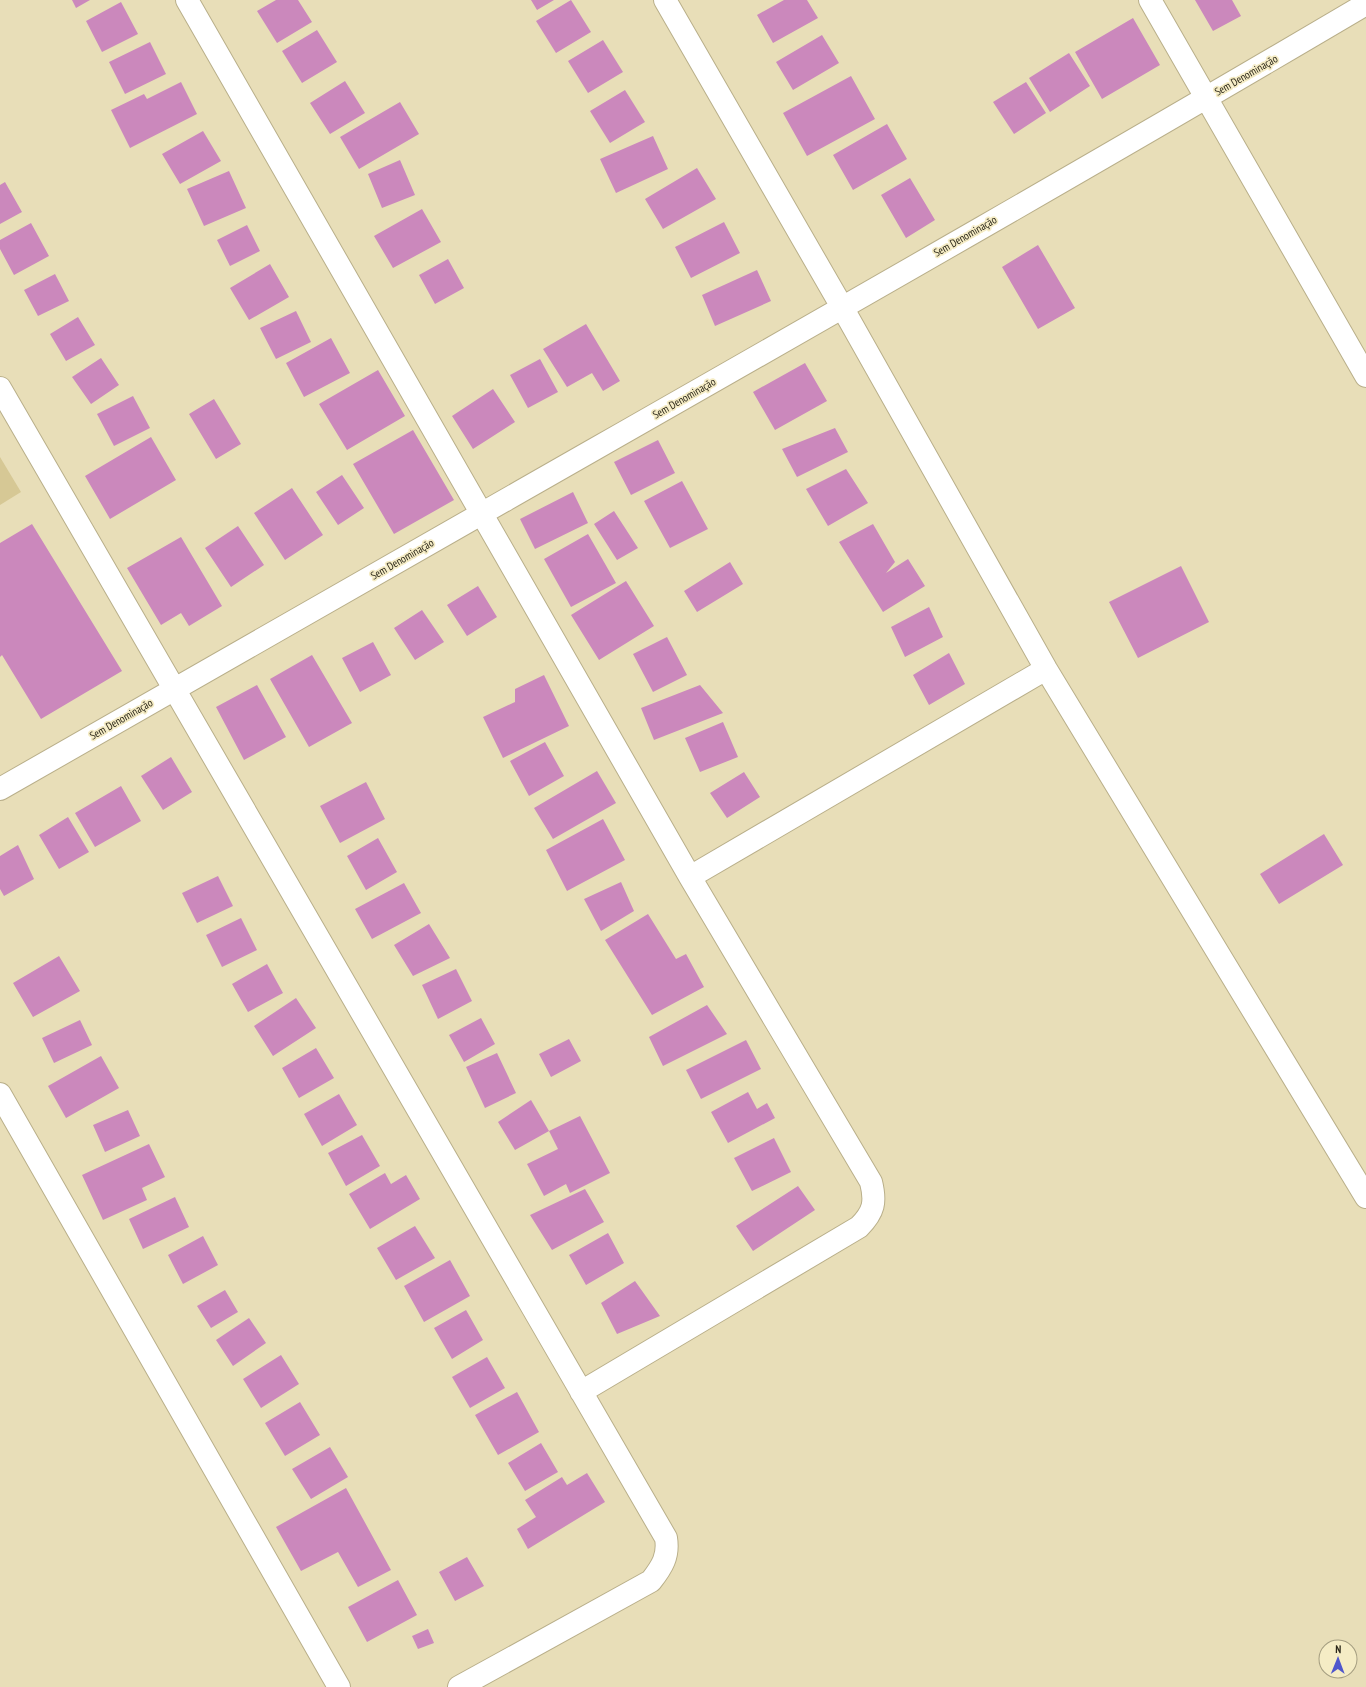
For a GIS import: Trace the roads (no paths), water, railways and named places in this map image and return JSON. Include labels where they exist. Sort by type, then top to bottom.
[{"type":"street","points":[[187,0],[690,877],[871,1182],[874,1195],[873,1206],[869,1217],[859,1227],[581,1392]]},
{"type":"street","points":[[665,0],[842,307],[1046,668],[1366,1197]]},
{"type":"street","points":[[1150,0],[1366,376]]},
{"type":"street","name":"Sem Denominação","points":[[0,789],[173,688],[481,514],[1207,98],[1366,4]]},
{"type":"street","points":[[0,388],[666,1538],[666,1556],[662,1567],[651,1581],[459,1687]]},
{"type":"street","points":[[690,877],[1046,668]]},
{"type":"street","points":[[0,1094],[339,1687]]}]
